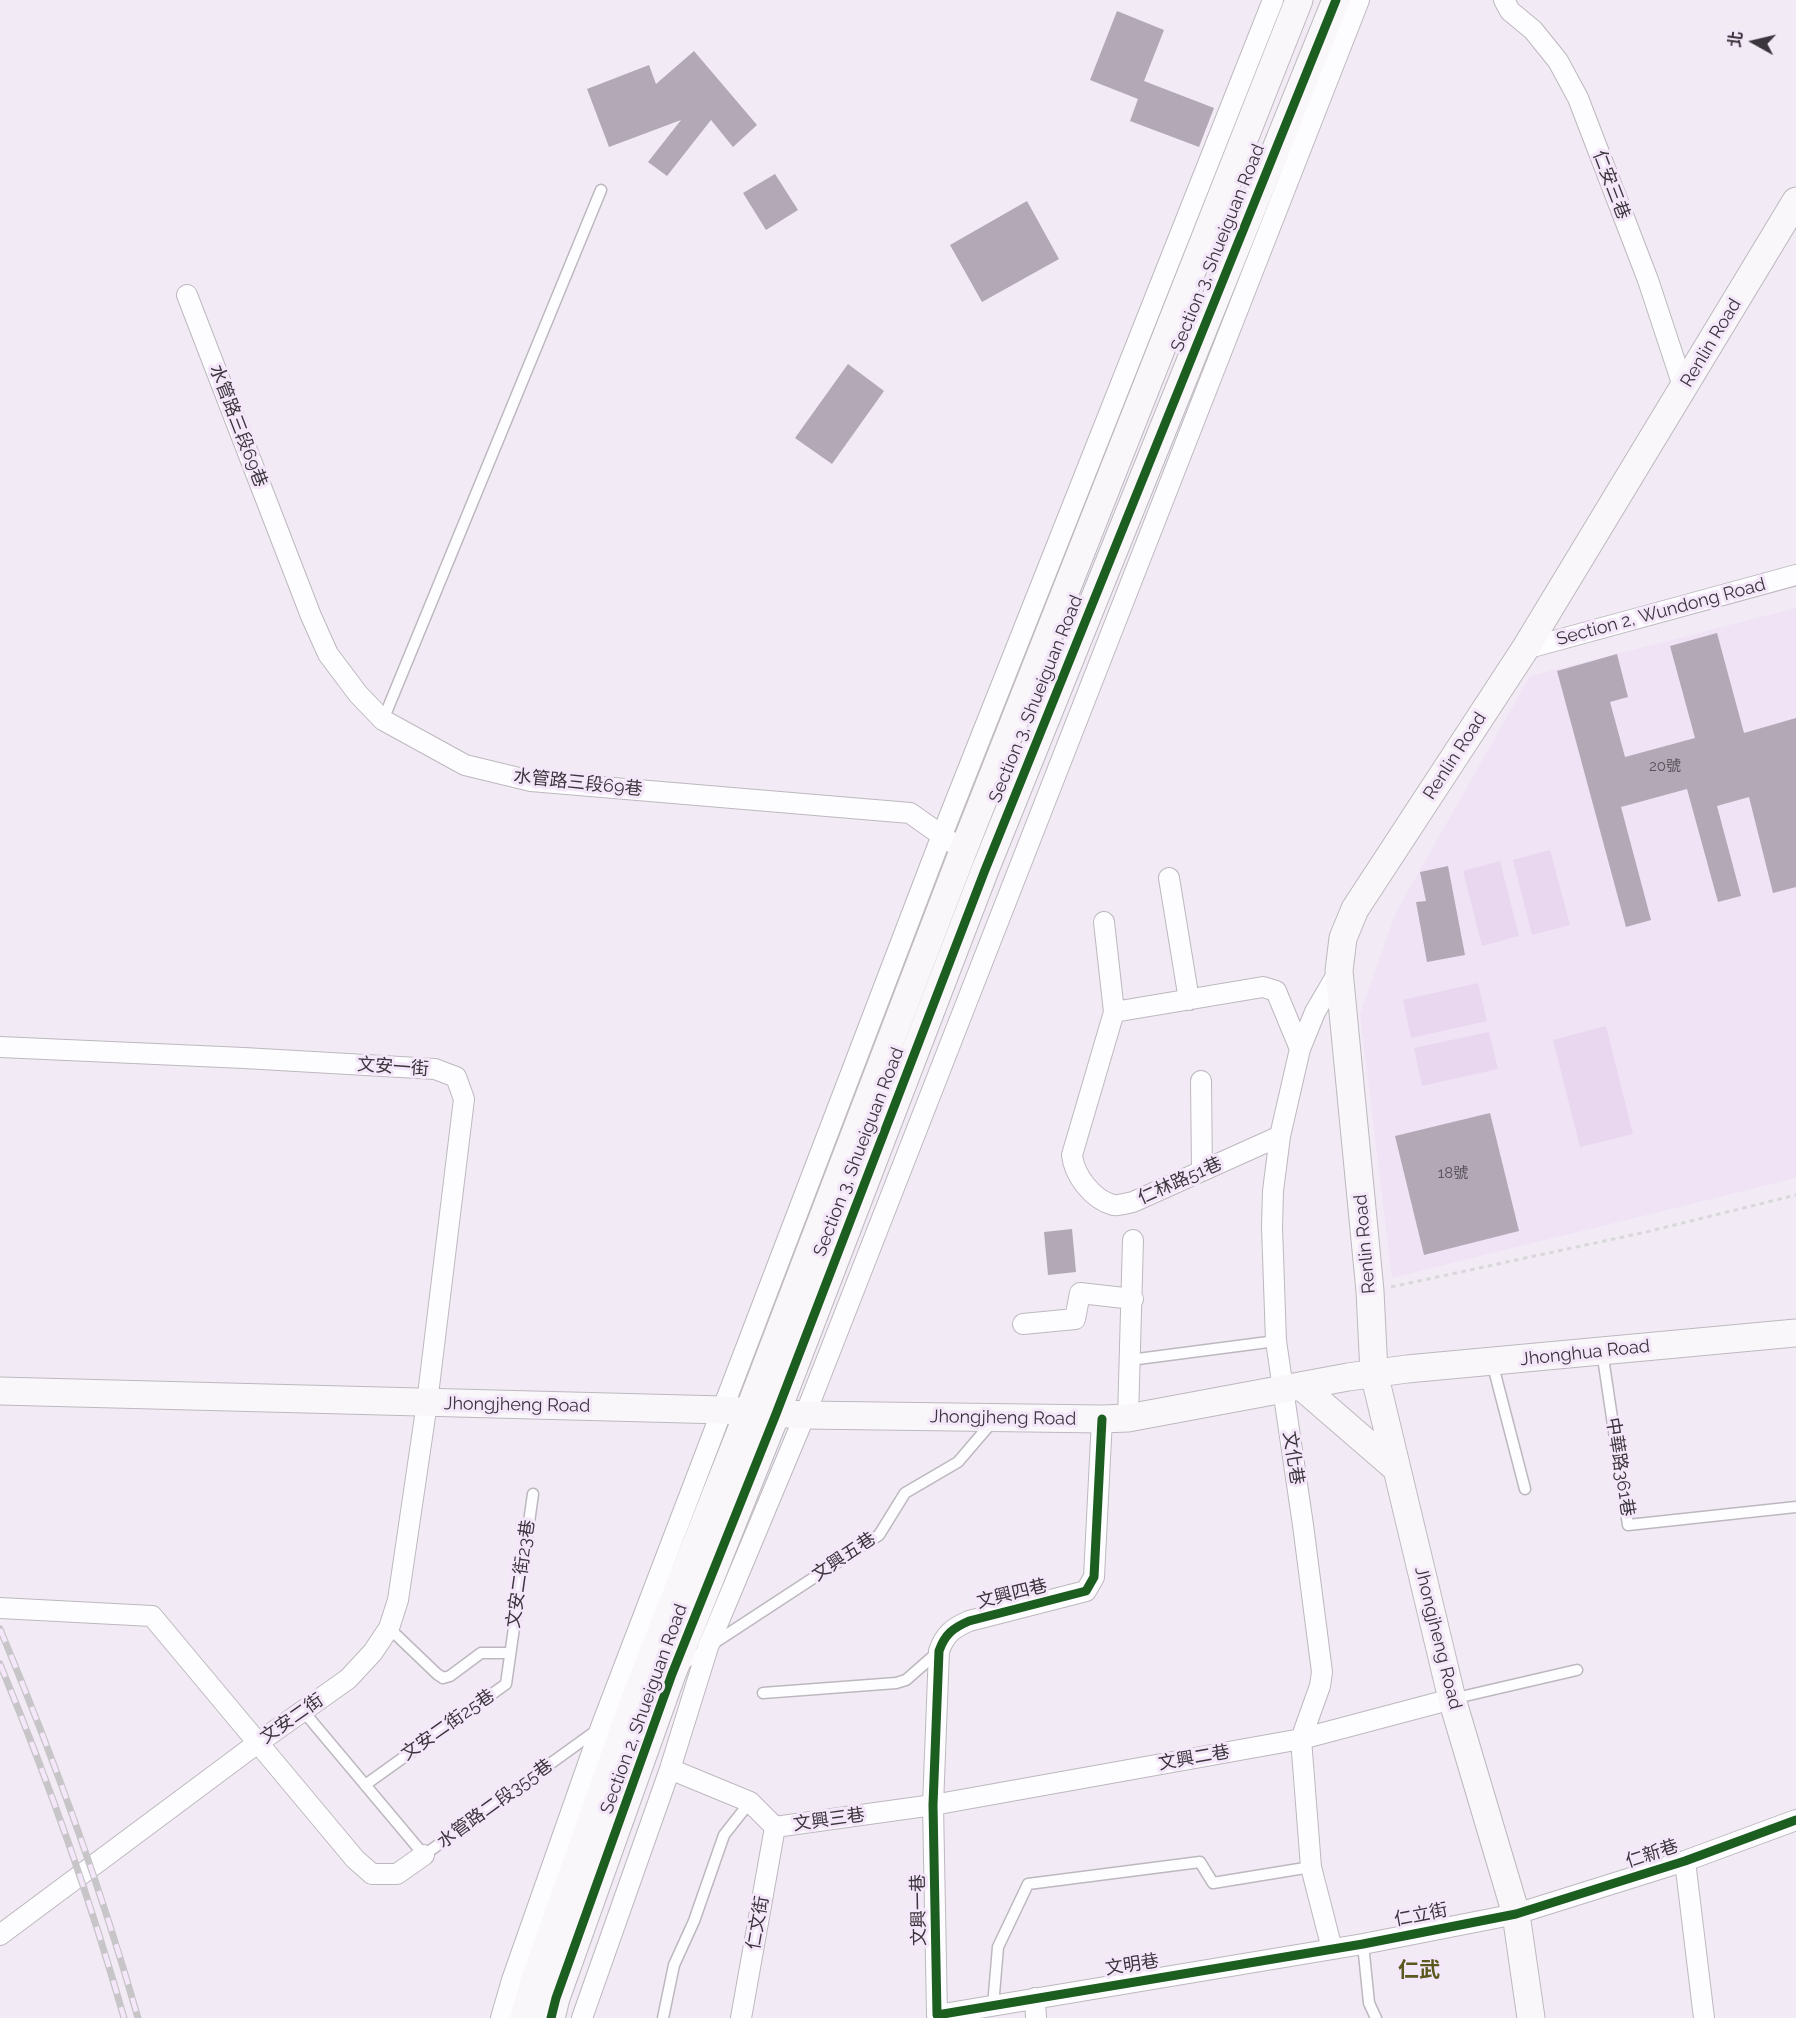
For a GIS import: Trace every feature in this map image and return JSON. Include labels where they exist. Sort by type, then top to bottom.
[{"type":"street","name":"Section 3, Shueiguan Road","points":[[736,1412],[1273,0]]},
{"type":"street","name":"Section 3, Shueiguan Road","points":[[952,843],[1299,0]]},
{"type":"street","name":"Section 3, Shueiguan Road","points":[[776,1414],[985,870],[1336,0]]},
{"type":"street","points":[[582,2018],[670,1769],[708,1647],[805,1415],[1359,0]]},
{"type":"street","name":"仁安三巷","points":[[1504,0],[1510,11],[1533,30],[1558,61],[1578,98],[1648,280],[1684,389]]},
{"type":"street","name":"Renlin Road","points":[[1374,1373],[1370,1291],[1339,971],[1343,938],[1355,909],[1525,649],[1796,201]]},
{"type":"street","name":"水管路三段69巷","points":[[187,295],[310,616],[328,654],[358,694],[383,720],[465,765],[531,781],[910,813],[985,870]]},
{"type":"street","name":"Section 2, Wundong Road","points":[[1525,649],[1796,575]]},
{"type":"street","points":[[1169,878],[1189,1000]]},
{"type":"street","name":"仁林路51巷","points":[[1104,922],[1114,1012],[1072,1155],[1073,1166],[1080,1179],[1098,1197],[1115,1206],[1132,1202],[1280,1136]]},
{"type":"street","name":"文化巷","points":[[1332,1949],[1311,1868],[1301,1739],[1320,1686],[1322,1672],[1303,1525],[1292,1388],[1276,1341],[1272,1227],[1273,1191],[1280,1136],[1300,1049],[1315,1012],[1339,971]]},
{"type":"street","points":[[1114,1012],[1263,987],[1270,988],[1276,991],[1300,1049]]},
{"type":"street","name":"文安一街","points":[[0,1047],[435,1069],[456,1077],[464,1099],[427,1403]]},
{"type":"street","points":[[1201,1081],[1202,1171]]},
{"type":"street","name":"文興四巷","points":[[939,1651],[943,1638],[952,1628],[969,1621],[1086,1591],[1094,1577],[1115,1418],[1131,1360],[1133,1240]]},
{"type":"street","points":[[1023,1324],[1075,1319],[1080,1293],[1132,1299]]},
{"type":"street","name":"Jhonghua Road","points":[[1374,1373],[1796,1333]]},
{"type":"street","name":"Jhongjheng Road","points":[[0,1391],[805,1415],[995,1419],[1115,1418],[1374,1373],[1452,1699],[1516,1914],[1531,2018]]},
{"type":"street","points":[[1292,1388],[1397,1468]]},
{"type":"street","name":"文安二街","points":[[0,1935],[259,1742],[348,1679],[374,1652],[389,1628],[398,1600],[427,1403]]},
{"type":"street","name":"Section 2, Shueiguan Road","points":[[524,2018],[534,1982],[736,1412]]},
{"type":"street","name":"Section 2, Shueiguan Road","points":[[501,2018],[512,1980],[601,1727],[736,1412]]},
{"type":"street","name":"Section 2, Shueiguan Road","points":[[551,2018],[556,1998],[672,1674],[776,1414]]},
{"type":"street","points":[[0,1608],[152,1616],[355,1859],[372,1874],[397,1874],[424,1855]]},
{"type":"street","points":[[933,1805],[939,1651]]},
{"type":"street","name":"文興二巷","points":[[933,1805],[1301,1739],[1452,1699]]},
{"type":"street","name":"文興三巷","points":[[670,1769],[750,1802],[776,1827],[933,1805]]},
{"type":"street","name":"文興一巷","points":[[933,1805],[937,2015]]},
{"type":"street","name":"仁新巷","points":[[1516,1914],[1685,1861],[1796,1820]]},
{"type":"street","name":"仁文街","points":[[741,2018],[776,1827]]},
{"type":"street","name":"仁新巷","points":[[1685,1861],[1704,2018]]},
{"type":"street","name":"仁立街","points":[[1332,1949],[1516,1914]]},
{"type":"street","name":"文明巷","points":[[937,2015],[1332,1949]]},
{"type":"street","points":[[1035,1998],[1035,2018]]},
{"type":"lane","points":[[383,720],[601,190]]},
{"type":"lane","points":[[1131,1360],[1276,1341]]},
{"type":"lane","name":"中華路361巷","points":[[1602,1350],[1628,1525],[1796,1507]]},
{"type":"lane","points":[[1492,1362],[1525,1488]]},
{"type":"lane","name":"文興五巷","points":[[634,1701],[708,1647],[879,1535],[905,1493],[958,1462],[995,1419]]},
{"type":"lane","name":"文安二街23巷","points":[[510,1653],[533,1494]]},
{"type":"lane","points":[[389,1628],[443,1678],[450,1676],[481,1653],[510,1653]]},
{"type":"lane","points":[[763,1693],[896,1683],[906,1680],[939,1651]]},
{"type":"lane","name":"文安二街25巷","points":[[365,1785],[507,1684],[510,1653]]},
{"type":"lane","points":[[1452,1699],[1577,1670]]},
{"type":"lane","name":"水管路二段355巷","points":[[304,1712],[424,1855],[634,1701]]},
{"type":"lane","points":[[663,2018],[674,1965],[694,1921],[723,1835],[750,1802]]},
{"type":"lane","points":[[993,2006],[998,1947],[1028,1884],[1200,1862],[1213,1883],[1311,1868]]},
{"type":"lane","points":[[1363,1944],[1369,2003],[1376,2018]]},
{"type":"path","points":[[1370,1291],[1646,1233],[1796,1195]]},
{"type":"shaded area","points":[[1796,608],[1796,1178],[1392,1278],[1360,1014],[1396,912],[1530,676]]},
{"type":"shaded area","points":[[1550,850],[1570,925],[1532,935],[1513,860]]},
{"type":"shaded area","points":[[1500,861],[1519,936],[1482,946],[1463,871]]},
{"type":"shaded area","points":[[1478,983],[1487,1021],[1411,1038],[1403,1000]]},
{"type":"shaded area","points":[[1606,1026],[1633,1134],[1580,1147],[1553,1040]]},
{"type":"shaded area","points":[[1489,1032],[1498,1069],[1422,1086],[1414,1048]]},
{"type":"building","points":[[1117,11],[1164,30],[1144,81],[1214,108],[1199,147],[1130,121],[1138,99],[1090,80]]},
{"type":"building","points":[[694,51],[757,125],[733,147],[711,120],[667,176],[648,162],[681,120],[609,147],[587,89],[649,65],[656,84]]},
{"type":"building","points":[[775,174],[798,210],[766,230],[743,193]]},
{"type":"building","points":[[1027,201],[1059,259],[982,302],[950,245]]},
{"type":"building","points":[[848,364],[884,391],[832,464],[795,438]]},
{"type":"building","points":[[1717,633],[1744,733],[1796,718],[1796,887],[1773,893],[1749,797],[1717,806],[1741,896],[1718,902],[1687,789],[1621,807],[1651,920],[1626,927],[1557,671],[1617,654],[1628,697],[1610,702],[1625,757],[1695,738],[1670,646]]},
{"type":"building","points":[[1448,866],[1465,955],[1427,962],[1416,902],[1426,901],[1420,872]]},
{"type":"building","points":[[1490,1113],[1519,1231],[1424,1255],[1395,1136]]},
{"type":"building","points":[[1072,1229],[1076,1272],[1048,1275],[1044,1232]]},
{"type":"railway","points":[[0,1629],[75,1821],[138,2018]]},
{"type":"railway","points":[[0,1664],[67,1840],[124,2018]]},
{"type":"cycle path","points":[[551,2018],[556,1998],[672,1674],[776,1414],[985,870],[1336,0]]},
{"type":"cycle path","points":[[1102,1419],[1094,1577],[1086,1591],[969,1621],[950,1632],[939,1651],[933,1805],[937,2015],[1363,1944],[1516,1914],[1685,1861],[1796,1820]]},
{"type":"district","name":"仁武","points":[[1419,1971]]}]
